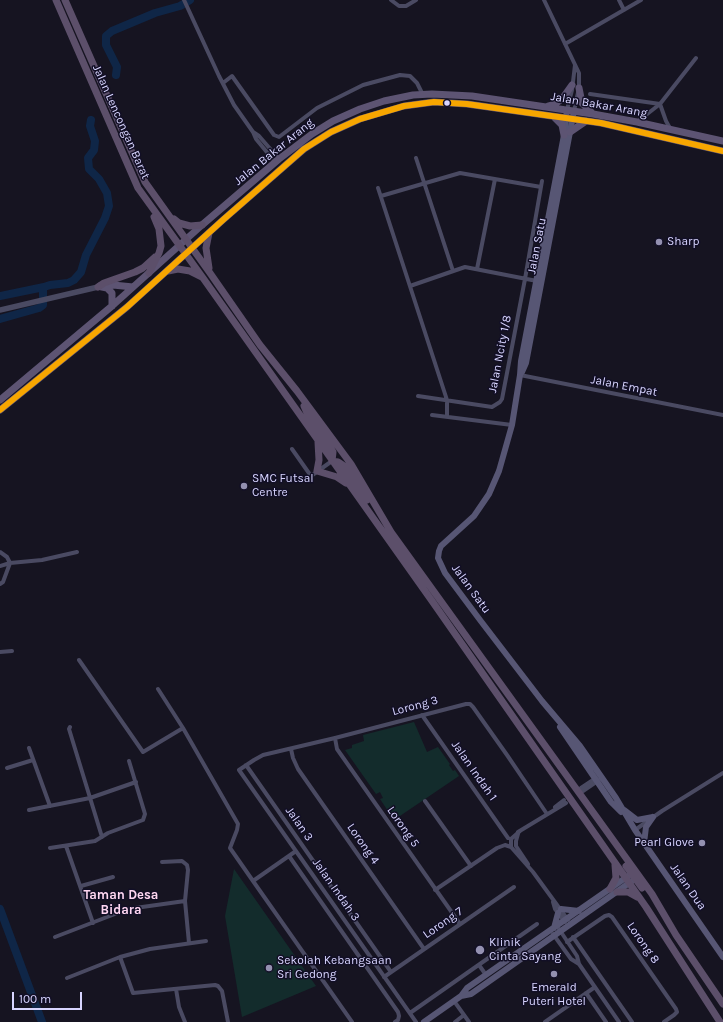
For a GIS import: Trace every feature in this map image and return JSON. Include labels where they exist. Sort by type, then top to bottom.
[{"type":"highway","name":"Jalan Lencongan Barat","points":[[56,0],[138,188],[204,278],[318,442],[432,601],[614,863],[630,879]]},
{"type":"highway","name":"Jalan Lencongan Barat","points":[[65,0],[145,182],[260,345],[297,390]]},
{"type":"highway","points":[[144,197],[159,228],[159,252],[149,273]]},
{"type":"highway","points":[[169,216],[179,223],[190,226],[202,225]]},
{"type":"highway","points":[[209,233],[206,255],[210,273]]},
{"type":"highway","points":[[98,287],[143,268],[159,252]]},
{"type":"highway","points":[[168,271],[178,269],[190,271],[204,278]]},
{"type":"highway","points":[[297,390],[308,415],[333,452],[332,461],[338,462],[344,466],[379,517],[593,811],[652,894],[676,935],[723,1004]]},
{"type":"highway","points":[[297,390],[351,464],[391,532]]},
{"type":"highway","points":[[318,442],[319,460],[317,471],[337,477],[349,485]]},
{"type":"highway","points":[[593,811],[598,825],[640,899],[720,1022]]},
{"type":"highway","points":[[614,863],[616,873],[614,891],[628,892],[640,899]]},
{"type":"highway","points":[[630,879],[676,935]]},
{"type":"highway","points":[[700,991],[710,985]]},
{"type":"main road","points":[[548,106],[555,104],[576,86],[582,103],[593,114]]},
{"type":"main road","name":"Jalan Bakar Arang","points":[[0,400],[112,306],[179,245],[277,161],[312,134],[333,121],[360,109],[413,95],[472,96],[548,106],[586,121],[601,123],[723,151]]},
{"type":"main road","name":"Jalan Bakar Arang","points":[[0,410],[88,340],[168,271],[304,149],[331,132],[360,118],[404,106],[434,102],[467,104],[554,117],[593,114],[723,141]]},
{"type":"main road","name":"Jalan Satu","points":[[570,115],[539,281],[520,361],[520,375],[512,425],[499,471],[489,494],[474,516],[442,546],[439,551],[438,558],[445,573],[542,701],[580,746],[611,802],[628,819]]},
{"type":"main road","points":[[554,117],[567,133],[586,121]]},
{"type":"main road","points":[[98,287],[113,285],[134,287]]},
{"type":"main road","points":[[98,287],[107,288],[112,293],[112,306]]},
{"type":"main road","name":"Jalan Satu","points":[[599,778],[622,808],[635,830]]},
{"type":"main road","points":[[622,808],[637,820],[653,817]]},
{"type":"main road","points":[[644,843],[646,827],[653,817]]},
{"type":"main road","name":"Jalan Dua","points":[[635,830],[723,957]]},
{"type":"main road","points":[[424,1022],[461,996],[467,988],[568,923],[630,879]]},
{"type":"main road","points":[[568,923],[579,911],[614,891]]},
{"type":"main road","points":[[461,996],[471,994],[555,930],[559,911],[579,911]]},
{"type":"street","points":[[184,0],[234,105],[253,132],[256,139],[277,161]]},
{"type":"street","points":[[391,0],[400,6],[406,6],[416,0]]},
{"type":"street","points":[[544,0],[579,73],[570,115]]},
{"type":"street","points":[[619,0],[624,10]]},
{"type":"street","points":[[565,44],[641,0]]},
{"type":"street","points":[[637,122],[660,104],[696,58]]},
{"type":"street","points":[[570,115],[576,86],[575,64]]},
{"type":"street","points":[[223,83],[232,76],[274,135],[279,137],[317,108],[363,85],[400,75],[410,76],[417,82],[422,95]]},
{"type":"street","points":[[590,94],[660,104]]},
{"type":"street","points":[[660,104],[671,131]]},
{"type":"street","points":[[416,158],[453,271]]},
{"type":"street","points":[[381,196],[460,173],[541,187]]},
{"type":"street","points":[[477,269],[495,179]]},
{"type":"street","name":"Jalan Ncity 1/8","points":[[418,396],[492,407],[502,399],[542,181]]},
{"type":"street","points":[[378,188],[447,400],[447,417]]},
{"type":"street","points":[[410,286],[465,267],[539,281]]},
{"type":"street","points":[[0,310],[98,287]]},
{"type":"street","name":"Jalan Empat","points":[[520,375],[723,415]]},
{"type":"street","points":[[432,415],[512,425]]},
{"type":"street","points":[[292,449],[311,476],[332,461]]},
{"type":"street","points":[[0,552],[7,557],[10,563],[3,582],[0,584]]},
{"type":"street","points":[[0,566],[10,563],[42,560],[77,552]]},
{"type":"street","points":[[0,652],[12,651]]},
{"type":"street","points":[[79,660],[143,752],[183,728]]},
{"type":"street","points":[[158,689],[183,728],[238,824],[238,830],[230,848],[352,1022]]},
{"type":"street","name":"Lorong 3","points":[[239,770],[263,755],[470,704],[547,814]]},
{"type":"street","name":"Jalan Indah 1","points":[[422,715],[508,838]]},
{"type":"street","points":[[70,727],[69,729],[102,837]]},
{"type":"street","name":"Lorong 5","points":[[336,738],[337,749],[460,924]]},
{"type":"street","points":[[29,748],[50,806]]},
{"type":"street","name":"Lorong 4","points":[[291,749],[298,769],[424,949]]},
{"type":"street","points":[[7,768],[33,760]]},
{"type":"street","points":[[50,848],[95,841],[108,833],[144,819],[145,814],[129,761]]},
{"type":"street","name":"Jalan 3","points":[[246,765],[391,972]]},
{"type":"street","name":"Jalan Indah 3","points":[[239,770],[416,1022]]},
{"type":"street","points":[[635,830],[723,773]]},
{"type":"street","points":[[582,789],[599,778]]},
{"type":"street","points":[[29,810],[90,798],[136,782]]},
{"type":"street","points":[[425,801],[471,866]]},
{"type":"street","points":[[436,890],[497,848],[508,838],[565,801]]},
{"type":"street","points":[[511,847],[511,839],[520,831]]},
{"type":"street","points":[[520,831],[516,838],[516,846],[568,923]]},
{"type":"street","points":[[497,848],[505,845],[511,847],[533,872]]},
{"type":"street","points":[[66,846],[93,923]]},
{"type":"street","points":[[254,881],[296,851]]},
{"type":"street","points":[[289,856],[398,1012],[398,1020],[395,1022]]},
{"type":"street","points":[[162,862],[182,861],[187,865],[188,870],[185,901],[189,943]]},
{"type":"street","points":[[81,886],[113,877]]},
{"type":"street","name":"Lorong 7","points":[[384,977],[514,887]]},
{"type":"street","points":[[55,937],[128,909],[185,901]]},
{"type":"street","name":"Lorong 8","points":[[567,942],[608,914],[612,916],[676,1009],[677,1012],[664,1022]]},
{"type":"street","points":[[410,1013],[537,924]]},
{"type":"street","points":[[555,930],[567,942],[577,956],[579,964],[619,1022]]},
{"type":"street","points":[[555,930],[571,959],[579,964]]},
{"type":"street","points":[[573,937],[632,1022]]},
{"type":"street","points":[[67,978],[120,957],[140,951],[206,941]]},
{"type":"street","points":[[120,957],[133,993],[215,985],[218,986],[222,991],[228,1022]]},
{"type":"street","points":[[479,965],[486,975]]},
{"type":"street","points":[[548,1021],[595,987]]},
{"type":"street","points":[[176,989],[179,1007],[185,1022]]},
{"type":"street","points":[[586,993],[606,1022]]},
{"type":"street","points":[[454,1001],[469,1022]]},
{"type":"street","points":[[455,1022],[464,1016]]},
{"type":"green space","points":[[414,722],[427,752],[438,747],[453,771],[455,770],[459,776],[394,820],[380,799],[383,798],[380,792],[376,794],[345,750],[352,748],[352,745],[364,741],[363,735]]},
{"type":"green space","name":"Sekolah Kebangsaan Sri Gedong","points":[[234,869],[316,986],[242,1017],[225,916]]},
{"type":"waterway","points":[[116,75],[117,67],[106,45],[106,36],[112,31],[155,13],[180,6],[190,0]]},
{"type":"waterway","points":[[0,319],[39,308],[43,305],[44,287],[68,283],[74,280],[81,272],[86,255],[105,218],[109,206],[107,193],[99,179],[89,169],[88,158],[94,150],[95,141],[90,126],[91,120]]},
{"type":"waterway","points":[[0,296],[44,287]]},
{"type":"waterway","points":[[0,909],[42,1022]]},
{"type":"transit line","points":[[0,410],[127,307],[304,149],[331,132],[360,119],[404,106],[434,102],[467,104],[601,123],[723,151]]},
{"type":"place","name":"Sharp","points":[[659,242]]},
{"type":"place","name":"SMC Futsal Centre","points":[[244,486]]},
{"type":"place","name":"Pearl Glove","points":[[702,843]]},
{"type":"place","name":"Klinik Cinta Sayang","points":[[480,950]]},
{"type":"place","name":"Sekolah Kebangsaan Sri Gedong","points":[[269,968]]},
{"type":"place","name":"Emerald Puteri Hotel","points":[[554,974]]},
{"type":"district","name":"Taman Desa Bidara","points":[[121,902]]}]
